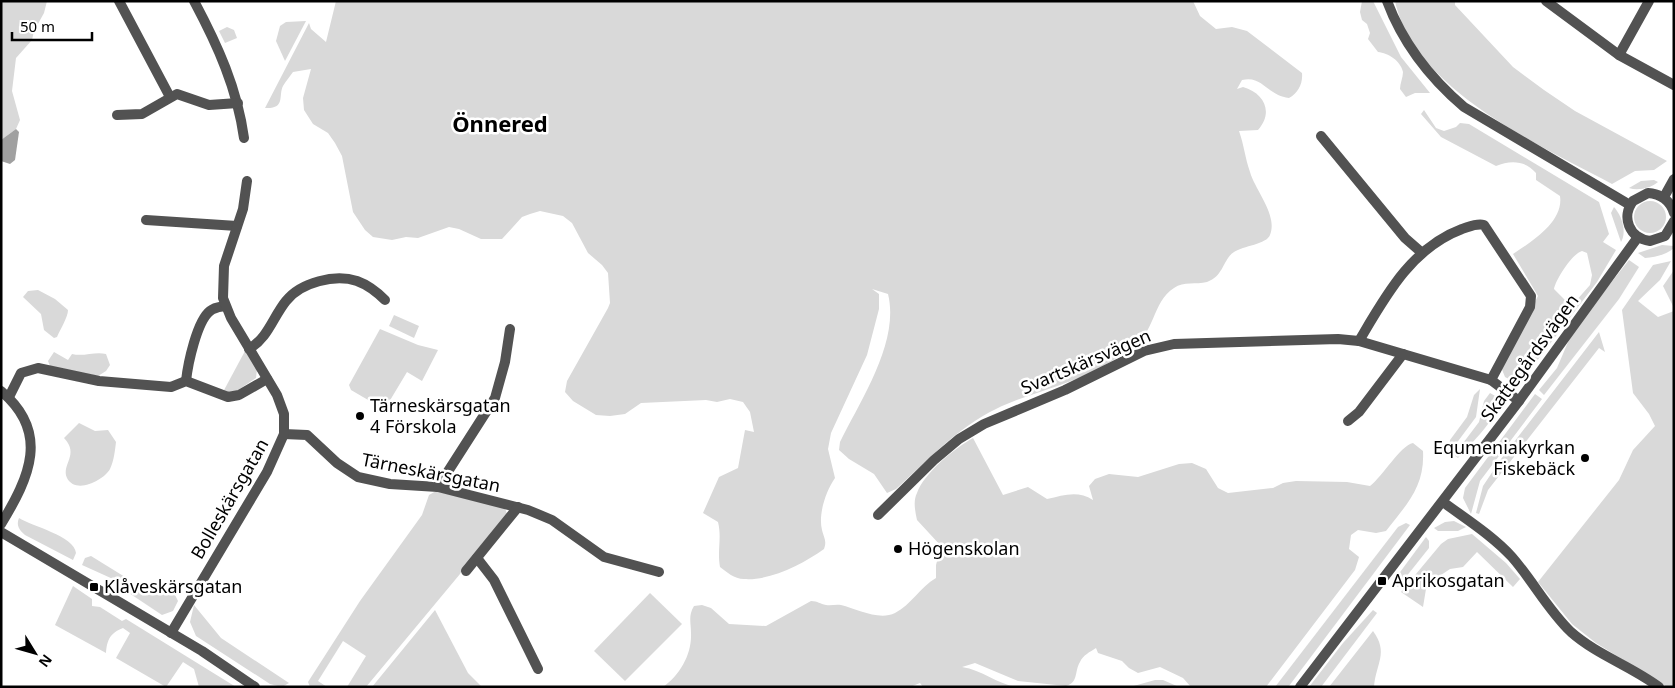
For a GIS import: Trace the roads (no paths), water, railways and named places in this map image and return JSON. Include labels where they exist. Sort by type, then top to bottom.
[{"type":"street","points":[[119,1],[170,97]]},
{"type":"street","points":[[194,1],[222,54],[238,103],[244,138]]},
{"type":"street","points":[[1387,1],[1402,34],[1416,57],[1435,80],[1459,103],[1496,128],[1630,205]]},
{"type":"street","points":[[1546,1],[1620,55],[1674,85]]},
{"type":"street","points":[[1620,55],[1649,1]]},
{"type":"street","points":[[117,115],[142,114],[170,97],[182,94],[209,105],[238,103]]},
{"type":"street","points":[[1321,136],[1405,238],[1421,252]]},
{"type":"street","points":[[1664,197],[1674,179]]},
{"type":"street","name":"Bolleskärsgatan","points":[[171,632],[268,472],[284,434],[285,423],[281,405],[268,378],[225,306],[223,276],[246,196],[246,181]]},
{"type":"street","points":[[1673,227],[1665,236],[1654,241],[1638,237],[1628,225],[1626,217],[1630,205],[1637,197],[1648,193],[1664,197],[1674,213]]},
{"type":"street","points":[[146,220],[237,226]]},
{"type":"street","points":[[1359,341],[1385,298],[1421,252],[1449,234],[1476,224],[1484,225],[1532,296],[1530,307],[1491,380]]},
{"type":"street","name":"Skattegårdsvägen","points":[[1300,687],[1519,401],[1638,237]]},
{"type":"street","points":[[249,349],[266,334],[286,301],[306,286],[330,280],[350,280],[365,285],[385,300]]},
{"type":"street","points":[[186,380],[190,357],[205,316],[214,308],[225,306]]},
{"type":"street","points":[[438,487],[495,398],[505,362],[510,329]]},
{"type":"street","name":"Svartskärsvägen","points":[[878,515],[934,460],[959,439],[984,424],[1065,390],[1144,351],[1174,344],[1338,339],[1359,341],[1491,380],[1519,401]]},
{"type":"street","points":[[1348,421],[1359,412],[1403,354]]},
{"type":"street","points":[[1,524],[18,493],[32,443],[25,416],[5,394],[21,373],[38,368],[99,381],[171,387],[186,380],[228,397],[239,395],[268,378]]},
{"type":"street","name":"Tärneskärsgatan","points":[[284,434],[307,435],[337,462],[358,477],[390,484],[438,487],[518,507],[552,520],[604,557],[659,572]]},
{"type":"street","points":[[1443,502],[1510,555],[1554,613],[1572,632],[1600,653],[1638,673],[1659,687]]},
{"type":"street","points":[[466,571],[518,507]]},
{"type":"street","points":[[1,532],[171,632],[255,687]]},
{"type":"street","points":[[477,558],[494,580],[538,669]]},
{"type":"place","name":"Tärneskärsgatan 4 Förskola","points":[[360,416]]},
{"type":"place","name":"Equmeniakyrkan Fiskebäck","points":[[1585,458]]},
{"type":"place","name":"Högenskolan","points":[[898,549]]},
{"type":"place","name":"Aprikosgatan","points":[[1382,581]]},
{"type":"place","name":"Klåveskärsgatan","points":[[94,587]]},
{"type":"district","name":"Önnered","points":[[500,124]]}]
